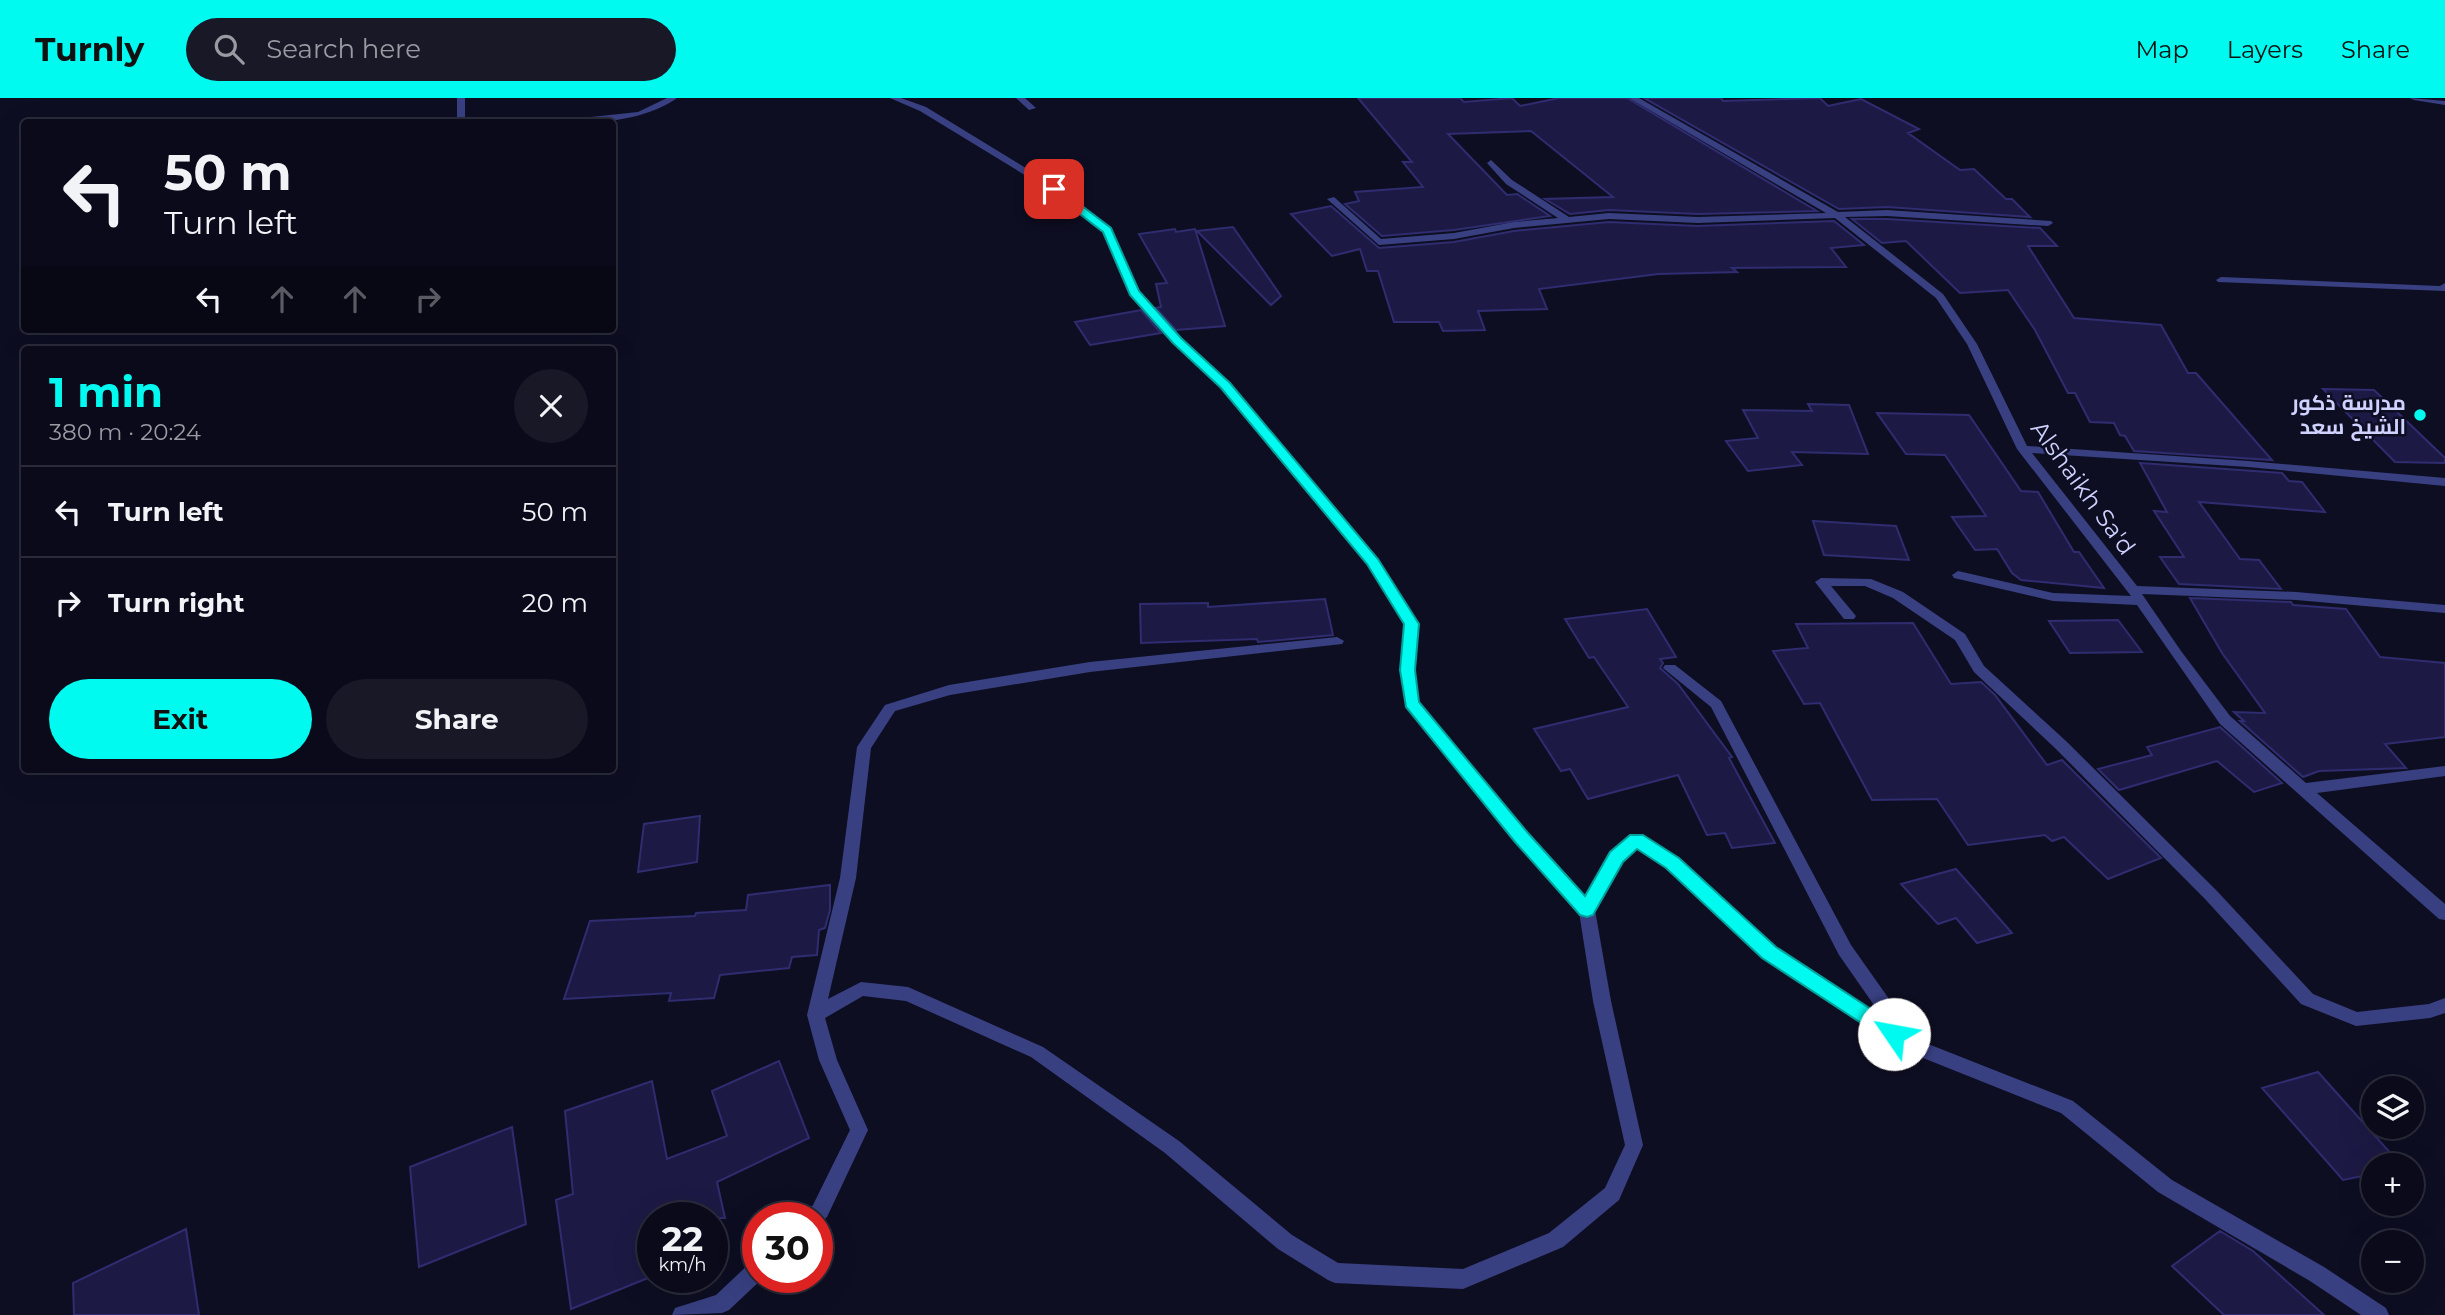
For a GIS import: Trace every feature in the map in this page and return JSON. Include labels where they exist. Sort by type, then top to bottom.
[{"type":"street","points":[[461,98],[461,119]]},
{"type":"street","points":[[592,119],[640,114],[673,98]]},
{"type":"street","points":[[816,1015],[860,989],[908,994],[1037,1052],[1172,1147],[1285,1242],[1335,1273],[1463,1279],[1556,1240],[1612,1194],[1633,1145],[1602,1001],[1587,910],[1522,838],[1412,703],[1408,670],[1411,624],[1373,562],[1225,385],[1177,341],[1134,292],[1107,231],[1054,189],[923,108],[894,98]]},
{"type":"street","points":[[1020,98],[1032,108]]},
{"type":"street","name":"Alshaikh Sa'd","points":[[1633,98],[1838,216],[1940,296],[1972,344],[2023,449],[2136,595],[2225,720],[2445,914]]},
{"type":"street","points":[[2414,98],[2445,103]]},
{"type":"street","points":[[1491,163],[1509,182],[1567,220]]},
{"type":"street","points":[[1331,199],[1380,242],[1454,236],[1514,225],[1609,216],[1698,220],[1886,213],[2048,223]]},
{"type":"street","points":[[2221,280],[2442,289],[2445,286]]},
{"type":"street","points":[[2023,449],[2248,464],[2445,482]]},
{"type":"street","points":[[1958,575],[2053,597],[2296,596],[2445,609]]},
{"type":"street","points":[[1849,616],[1821,582],[1867,582],[1898,595],[1960,637],[1979,668],[2202,885],[2307,999],[2356,1019],[2430,1011],[2445,1005]]},
{"type":"street","points":[[825,1202],[859,1130],[828,1060],[816,1015],[848,878],[864,747],[890,708],[949,690],[1090,667],[1337,641]]},
{"type":"street","points":[[1670,668],[1716,704],[1845,950],[1914,1047]]},
{"type":"street","points":[[2304,789],[2445,772]]},
{"type":"street","points":[[1587,910],[1616,857],[1636,840],[1672,863],[1769,952],[1914,1047],[2067,1107],[2165,1186],[2317,1274],[2379,1315]]},
{"type":"street","points":[[682,1315],[722,1303],[742,1284]]},
{"type":"building","points":[[1358,98],[1460,98],[1464,102],[1512,98],[1520,106],[1559,98],[1627,98],[1817,211],[1698,214],[1609,210],[1570,214],[1545,199],[1613,197],[1531,131],[1448,134],[1507,195],[1517,194],[1550,216],[1454,230],[1382,236],[1345,204],[1359,201],[1355,192],[1423,187],[1403,162],[1412,162]]},
{"type":"building","points":[[1644,98],[1721,98],[1723,101],[1820,98],[1828,106],[1861,99],[1919,129],[1908,133],[1960,170],[1974,169],[2030,217],[1887,207],[1839,209]]},
{"type":"building","points":[[1331,206],[1379,248],[1454,242],[1514,231],[1609,222],[1698,226],[1834,221],[1864,245],[1831,248],[1846,267],[1732,268],[1737,272],[1658,274],[1539,289],[1547,309],[1478,311],[1485,330],[1443,331],[1439,322],[1394,322],[1378,271],[1367,271],[1360,249],[1332,256],[1291,214]]},
{"type":"building","points":[[1852,219],[2040,228],[2057,246],[2028,246],[2074,318],[2161,325],[2188,373],[2196,373],[2272,460],[2134,451],[2114,423],[2090,422],[2075,393],[2068,393],[2035,330],[2008,290],[1960,293],[1906,241],[1882,243]]},
{"type":"building","points":[[1233,227],[1281,296],[1271,305],[1197,231]]},
{"type":"building","points":[[1175,229],[1176,232],[1195,229],[1225,326],[1176,330],[1156,308],[1161,307],[1156,284],[1167,283],[1139,234]]},
{"type":"building","points":[[1141,310],[1161,333],[1090,345],[1075,322]]},
{"type":"building","points":[[2323,389],[2374,390],[2445,458],[2445,463],[2395,462]]},
{"type":"building","points":[[1808,404],[1849,405],[1868,454],[1792,452],[1802,465],[1748,471],[1726,441],[1758,438],[1743,410],[1812,411]]},
{"type":"building","points":[[1877,413],[1969,415],[2021,491],[2038,492],[2074,552],[2079,552],[2104,588],[2021,580],[2012,573],[1997,549],[1975,550],[1952,517],[1986,516],[1945,455],[1906,454]]},
{"type":"building","points":[[2140,463],[2282,473],[2289,481],[2302,482],[2325,512],[2199,502],[2240,559],[2259,560],[2281,589],[2179,584],[2160,557],[2184,557],[2154,511],[2167,512]]},
{"type":"building","points":[[1813,521],[1896,526],[1909,560],[1824,555]]},
{"type":"building","points":[[2190,598],[2291,602],[2293,605],[2346,609],[2380,657],[2445,663],[2445,737],[2385,744],[2406,768],[2319,771],[2303,777],[2240,721],[2244,721],[2234,712],[2265,713],[2222,653]]},
{"type":"building","points":[[1325,599],[1333,635],[1258,642],[1257,639],[1141,643],[1140,604],[1208,603],[1208,607]]},
{"type":"building","points":[[1647,609],[1676,657],[1660,659],[1663,663],[1660,668],[1678,684],[1732,757],[1729,758],[1775,843],[1732,848],[1725,833],[1707,835],[1678,775],[1588,799],[1570,769],[1561,771],[1534,729],[1628,707],[1594,657],[1589,658],[1565,619]]},
{"type":"building","points":[[2118,620],[2142,652],[2070,653],[2049,621]]},
{"type":"building","points":[[1913,623],[1951,684],[1981,682],[1995,695],[2047,765],[2062,760],[2161,858],[2108,879],[2064,837],[2052,841],[2045,835],[1968,845],[1937,799],[1872,800],[1820,703],[1804,704],[1773,651],[1808,648],[1796,624]]},
{"type":"building","points":[[2220,727],[2282,783],[2254,792],[2217,761],[2119,790],[2098,769],[2152,755],[2147,747]]},
{"type":"building","points":[[700,816],[697,862],[638,872],[644,824]]},
{"type":"building","points":[[1956,869],[2012,933],[1977,943],[1956,918],[1938,924],[1901,884]]},
{"type":"building","points":[[830,885],[830,910],[825,928],[819,930],[817,955],[792,957],[789,968],[720,975],[714,998],[669,1001],[671,993],[564,999],[590,921],[695,916],[696,913],[746,910],[748,895]]},
{"type":"building","points":[[779,1061],[809,1138],[717,1182],[721,1202],[637,1202],[637,1282],[571,1309],[556,1200],[573,1194],[565,1111],[652,1081],[667,1159],[727,1136],[712,1091]]},
{"type":"building","points":[[2318,1072],[2361,1120],[2361,1139],[2378,1139],[2390,1153],[2361,1153],[2361,1176],[2343,1180],[2262,1088]]},
{"type":"building","points":[[512,1127],[526,1224],[419,1267],[410,1167]]},
{"type":"building","points":[[186,1229],[199,1315],[74,1315],[73,1283]]},
{"type":"building","points":[[2220,1231],[2253,1251],[2324,1315],[2224,1315],[2172,1266]]},
{"type":"place","name":"مدرسة ذكور الشيخ سعد","points":[[2420,415]]},
{"type":"route","points":[[1054,189],[1107,231],[1134,292],[1177,341],[1225,385],[1373,562],[1411,624],[1408,670],[1412,703],[1522,838],[1587,910],[1616,857],[1636,840],[1672,863],[1769,952],[1894,1034]]}]
